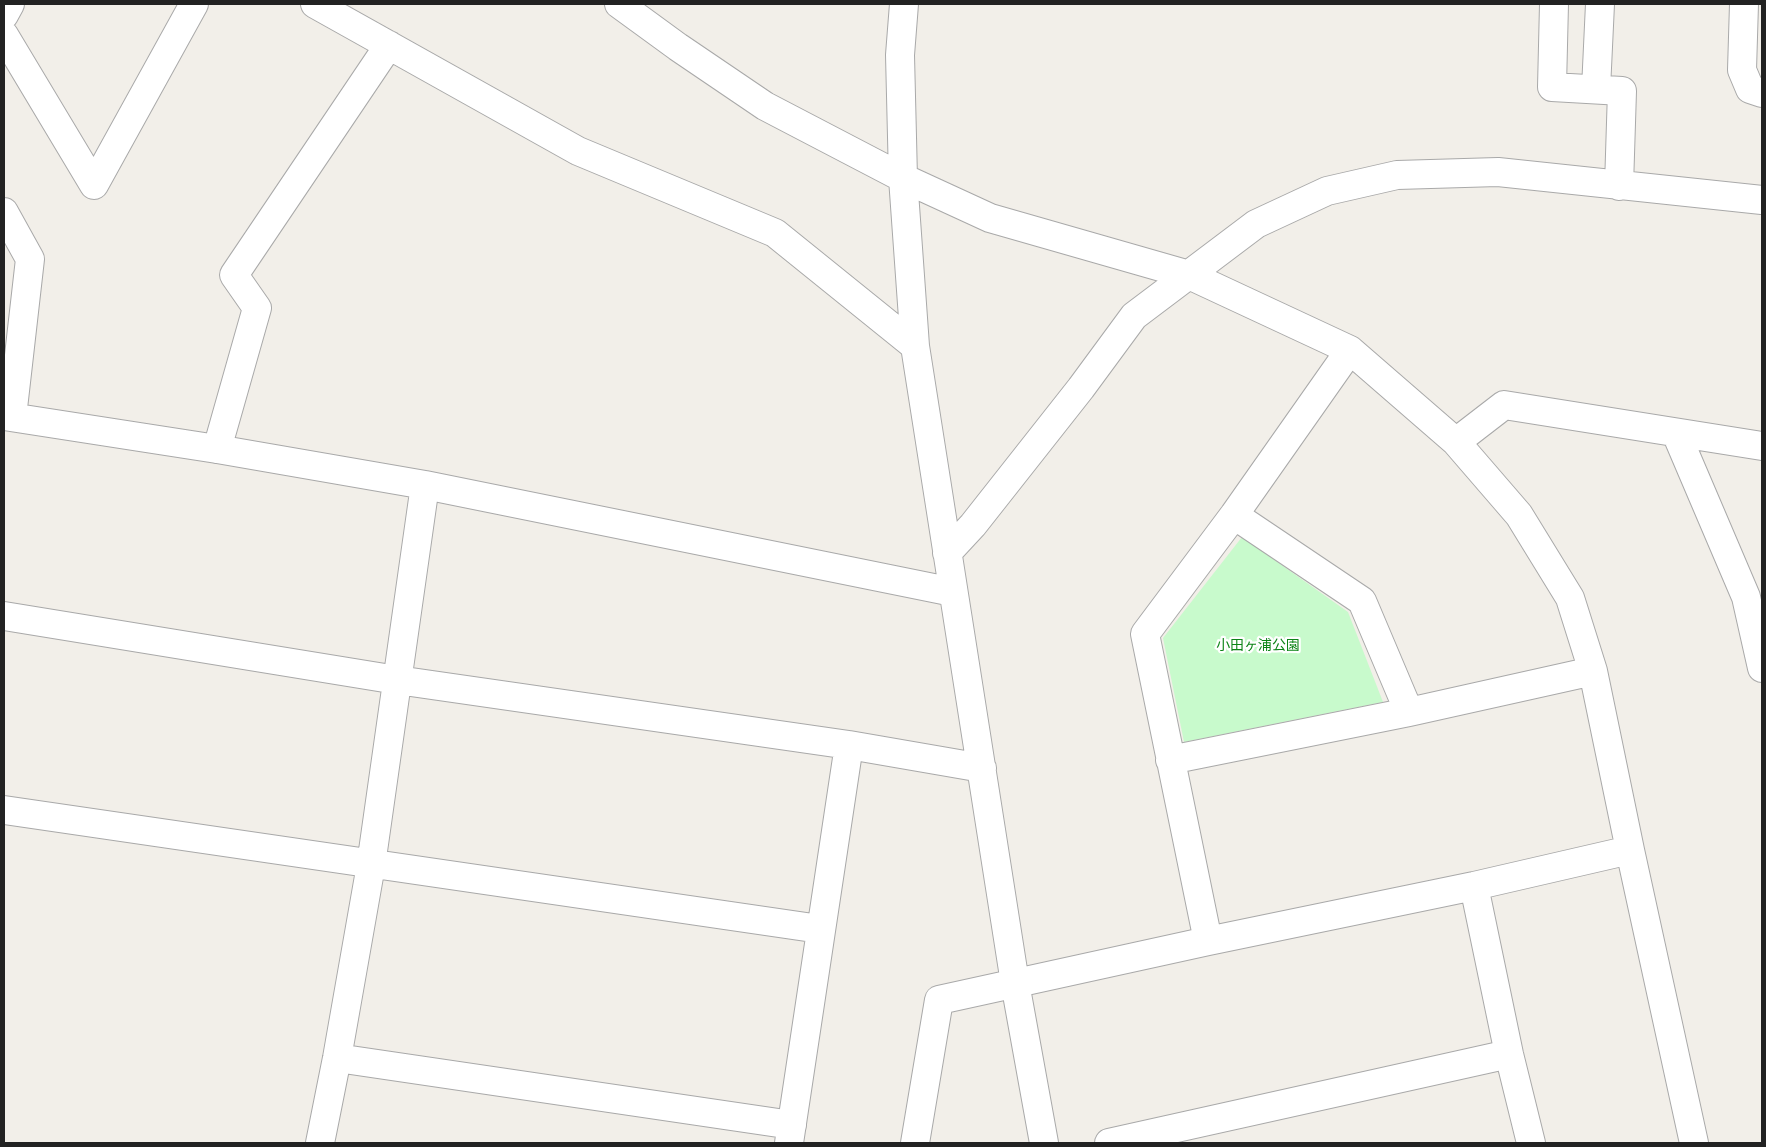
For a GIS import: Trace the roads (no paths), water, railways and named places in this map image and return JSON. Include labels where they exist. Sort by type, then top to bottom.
[{"type":"street","points":[[4,15],[10,4]]},
{"type":"street","points":[[4,35],[94,185],[194,4]]},
{"type":"street","points":[[314,4],[578,151],[775,233],[915,346]]},
{"type":"street","points":[[619,4],[678,47],[766,106],[903,178],[990,218],[1189,275],[1350,350],[1456,442],[1519,515],[1570,598],[1593,671],[1694,1143]]},
{"type":"street","points":[[904,4],[900,55],[903,178],[915,346],[1015,983],[1044,1143]]},
{"type":"street","points":[[1554,4],[1552,87],[1622,91],[1619,186]]},
{"type":"street","points":[[1596,90],[1600,4]]},
{"type":"street","points":[[1744,4],[1742,70],[1750,89],[1762,93]]},
{"type":"street","points":[[217,449],[257,308],[234,275],[389,45]]},
{"type":"street","points":[[947,554],[973,525],[1081,388],[1134,316],[1256,224],[1327,191],[1398,175],[1498,172],[1762,200]]},
{"type":"street","points":[[4,212],[30,259],[8,416],[217,449],[425,485],[953,592]]},
{"type":"street","points":[[1208,941],[1145,634],[1234,515],[1350,350]]},
{"type":"street","points":[[1456,442],[1504,405],[1762,446]]},
{"type":"street","points":[[1676,433],[1746,597],[1762,668]]},
{"type":"street","points":[[320,1143],[337,1058],[370,865],[425,485]]},
{"type":"street","points":[[1234,515],[1362,601],[1409,712]]},
{"type":"street","points":[[4,616],[396,680],[848,745],[982,768]]},
{"type":"street","points":[[1170,760],[1409,712],[1593,671]]},
{"type":"street","points":[[337,1058],[790,1134],[848,745]]},
{"type":"street","points":[[4,810],[370,865],[820,929]]},
{"type":"street","points":[[914,1143],[939,1000],[1208,941],[1474,886],[1630,850]]},
{"type":"street","points":[[1474,886],[1509,1054],[1531,1143]]},
{"type":"street","points":[[1109,1143],[1509,1054]]},
{"type":"park label","name":"小田ヶ浦公園","points":[[1258,646]]}]
